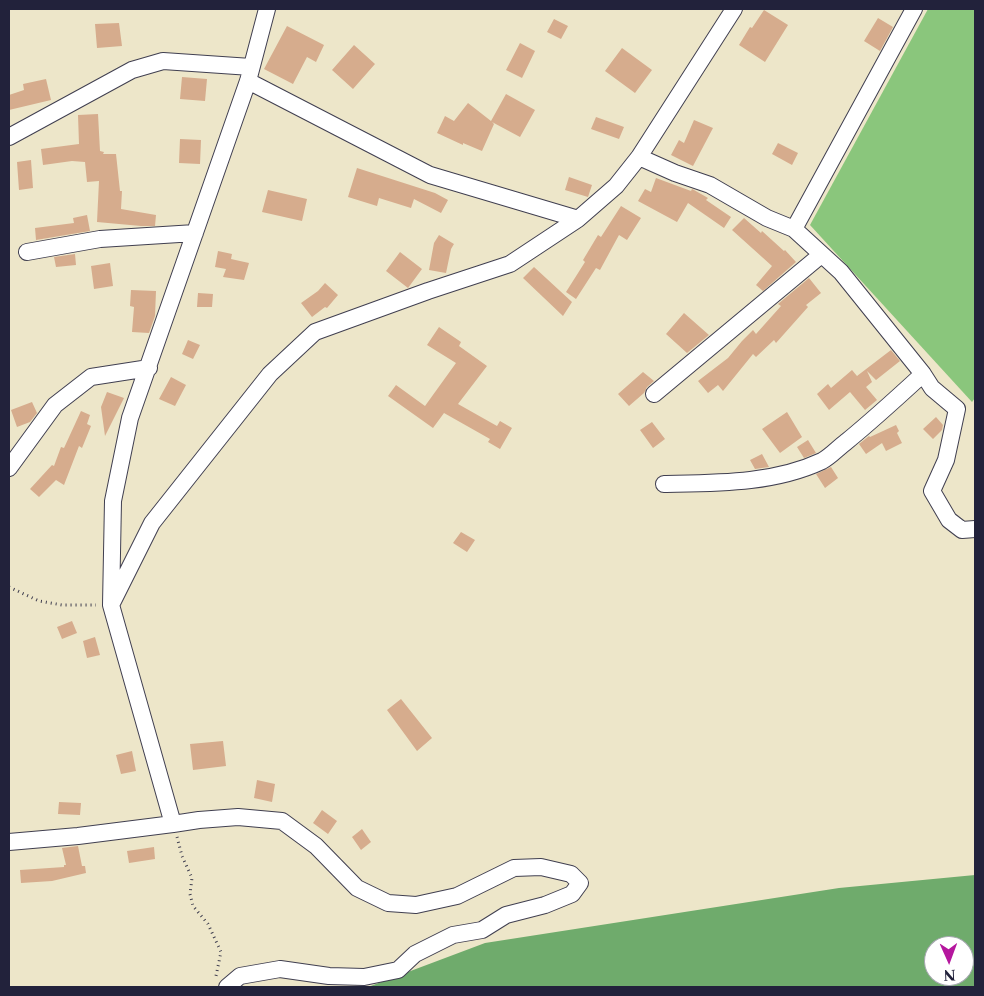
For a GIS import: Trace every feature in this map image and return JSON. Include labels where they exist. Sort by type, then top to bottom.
[{"type":"street","points":[[173,824],[111,605],[113,501],[130,418],[149,368],[249,74],[267,9]]},
{"type":"street","points":[[111,605],[152,524],[270,374],[314,332],[510,264],[578,219],[616,186],[639,157],[734,9]]},
{"type":"street","points":[[794,229],[914,9]]},
{"type":"street","points":[[9,137],[132,70],[164,61],[249,74],[430,175],[578,219]]},
{"type":"street","points":[[639,157],[675,173],[710,185],[767,218],[794,229],[841,272],[924,374],[932,388],[957,410],[946,460],[932,491],[950,520],[962,530],[975,529]]},
{"type":"street","points":[[27,252],[100,239],[195,233]]},
{"type":"street","points":[[654,394],[821,255]]},
{"type":"street","points":[[9,468],[55,405],[91,377],[149,368]]},
{"type":"street","points":[[664,484],[758,479],[784,475],[823,460],[862,429],[924,374]]},
{"type":"street","points":[[9,842],[78,836],[198,820],[238,817],[282,821],[316,846],[358,888],[388,903],[416,905],[457,896],[486,880],[514,868],[541,867],[571,874],[580,883],[572,894],[545,906],[506,915],[482,930],[453,934],[415,954],[398,970],[364,977],[329,976],[280,969],[240,976],[222,984]]},
{"type":"path","points":[[9,587],[39,601],[62,605],[111,605]]},
{"type":"path","points":[[173,824],[182,856],[192,878],[190,894],[193,906],[208,924],[221,952],[216,974],[222,984]]},
{"type":"green space","points":[[928,9],[975,9],[975,398],[972,402],[810,225]]},
{"type":"green space","points":[[975,875],[975,987],[368,987],[485,943],[839,888]]},
{"type":"building","points":[[764,10],[788,25],[765,62],[739,45],[750,27],[752,28]]},
{"type":"building","points":[[878,18],[893,27],[880,51],[864,41]]},
{"type":"building","points":[[554,19],[568,26],[561,39],[547,32]]},
{"type":"building","points":[[119,23],[122,46],[97,48],[95,24]]},
{"type":"building","points":[[287,26],[324,45],[316,62],[307,57],[293,84],[264,69]]},
{"type":"building","points":[[520,43],[535,51],[522,78],[506,70]]},
{"type":"building","points":[[354,45],[375,64],[353,89],[332,70]]},
{"type":"building","points":[[622,48],[652,70],[635,93],[605,71]]},
{"type":"building","points":[[182,77],[207,79],[205,101],[180,99]]},
{"type":"building","points":[[46,79],[51,100],[9,110],[9,95],[24,90],[23,84]]},
{"type":"building","points":[[506,94],[535,110],[520,137],[492,122],[494,124],[482,151],[437,133],[445,116],[454,121],[468,103],[491,121]]},
{"type":"building","points":[[98,114],[100,151],[104,152],[103,154],[116,154],[120,191],[122,191],[121,209],[156,215],[155,226],[97,222],[99,181],[87,182],[85,162],[72,161],[43,165],[41,149],[79,144],[78,115]]},
{"type":"building","points":[[596,117],[624,127],[619,139],[591,129]]},
{"type":"building","points":[[694,120],[713,128],[693,166],[671,155],[679,140],[684,143]]},
{"type":"building","points":[[180,139],[201,140],[200,164],[179,163]]},
{"type":"building","points":[[778,143],[798,153],[792,165],[772,154]]},
{"type":"building","points":[[31,160],[33,188],[19,190],[17,162]]},
{"type":"building","points":[[357,168],[435,193],[448,200],[441,213],[414,199],[411,208],[379,198],[377,206],[348,197]]},
{"type":"building","points":[[569,177],[592,185],[588,197],[565,190]]},
{"type":"building","points":[[656,178],[691,191],[692,189],[694,190],[708,198],[706,200],[731,217],[724,228],[688,203],[677,222],[638,201],[645,189],[651,192]]},
{"type":"building","points":[[268,190],[307,199],[302,221],[262,212]]},
{"type":"building","points":[[621,206],[641,218],[627,240],[619,235],[600,270],[596,268],[576,299],[566,292],[585,262],[583,260],[598,235],[601,237]]},
{"type":"building","points":[[87,215],[90,231],[36,240],[35,228],[74,223],[73,218]]},
{"type":"building","points":[[744,218],[785,250],[796,262],[763,291],[756,285],[772,266],[732,230]]},
{"type":"building","points":[[439,235],[454,244],[451,249],[446,273],[429,270],[434,243]]},
{"type":"building","points":[[218,251],[232,254],[231,259],[249,263],[244,280],[223,277],[226,269],[215,267]]},
{"type":"building","points":[[400,252],[422,269],[408,288],[386,271]]},
{"type":"building","points":[[75,254],[76,265],[56,267],[54,257]]},
{"type":"building","points":[[110,263],[113,286],[94,289],[91,266]]},
{"type":"building","points":[[534,267],[572,302],[563,316],[523,278]]},
{"type":"building","points":[[809,278],[821,293],[806,305],[808,307],[776,343],[774,340],[756,357],[753,354],[723,391],[718,385],[708,393],[698,381],[728,358],[753,330],[756,334],[781,306],[778,304]]},
{"type":"building","points":[[325,283],[338,295],[327,308],[325,307],[312,317],[301,303],[318,291]]},
{"type":"building","points":[[131,290],[156,291],[155,316],[149,333],[132,332],[134,307],[130,306]]},
{"type":"building","points":[[198,293],[213,294],[212,307],[197,307]]},
{"type":"building","points":[[684,313],[709,335],[687,353],[666,334]]},
{"type":"building","points":[[439,327],[461,342],[459,346],[487,366],[458,404],[497,426],[500,421],[512,428],[500,449],[488,442],[490,439],[444,413],[433,428],[388,396],[396,385],[425,406],[456,363],[427,345]]},
{"type":"building","points":[[188,340],[200,345],[193,359],[182,354]]},
{"type":"building","points":[[891,350],[900,361],[876,380],[867,371],[872,382],[866,387],[877,400],[865,410],[850,392],[829,410],[817,394],[828,384],[831,388],[852,370],[857,376]]},
{"type":"building","points":[[643,372],[654,381],[629,406],[618,394]]},
{"type":"building","points":[[171,377],[186,385],[175,406],[159,399]]},
{"type":"building","points":[[107,392],[124,398],[105,436],[101,407]]},
{"type":"building","points":[[32,402],[37,413],[30,422],[17,427],[11,410]]},
{"type":"building","points":[[81,411],[90,415],[87,424],[91,426],[82,448],[79,446],[64,485],[56,480],[39,497],[30,489],[52,465],[54,466],[61,447],[64,448]]},
{"type":"building","points":[[787,412],[802,437],[780,453],[762,429]]},
{"type":"building","points":[[936,417],[943,425],[942,430],[933,439],[923,429]]},
{"type":"building","points":[[652,422],[665,439],[653,448],[640,430]]},
{"type":"building","points":[[896,425],[899,431],[897,433],[902,443],[886,451],[882,443],[866,454],[859,444],[869,436]]},
{"type":"building","points":[[808,440],[816,453],[804,458],[797,447]]},
{"type":"building","points":[[762,454],[769,467],[755,469],[750,460]]},
{"type":"building","points":[[831,467],[838,478],[825,488],[816,474]]},
{"type":"building","points":[[461,532],[475,540],[467,552],[453,543]]},
{"type":"building","points":[[72,621],[77,633],[62,639],[57,627]]},
{"type":"building","points":[[95,637],[100,655],[87,658],[83,641]]},
{"type":"building","points":[[401,699],[432,738],[417,751],[387,710]]},
{"type":"building","points":[[223,741],[226,766],[193,770],[190,744]]},
{"type":"building","points":[[132,751],[136,771],[121,774],[116,755]]},
{"type":"building","points":[[257,780],[275,784],[272,802],[254,798]]},
{"type":"building","points":[[59,802],[81,803],[80,815],[58,814]]},
{"type":"building","points":[[322,810],[337,821],[328,834],[313,823]]},
{"type":"building","points":[[362,829],[371,842],[361,850],[352,837]]},
{"type":"building","points":[[78,846],[82,866],[85,866],[86,873],[52,881],[21,883],[20,870],[64,867],[66,865],[62,848]]},
{"type":"building","points":[[154,847],[155,859],[129,863],[127,851]]}]
